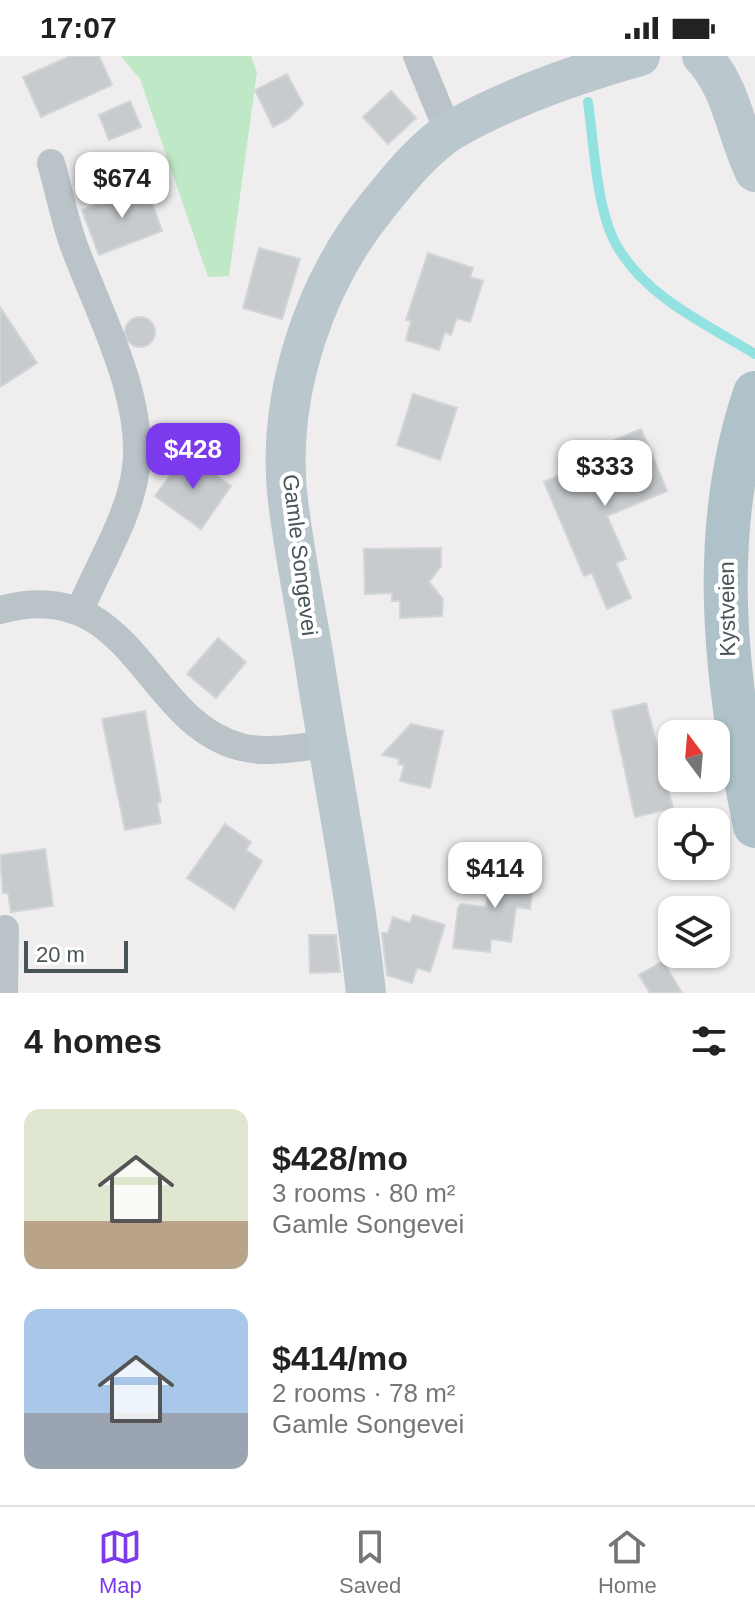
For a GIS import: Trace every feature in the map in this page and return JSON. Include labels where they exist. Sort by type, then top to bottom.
[{"type":"main road","name":"Gamle Songevei","points":[[366,993],[355,890],[327,744],[287,490],[295,373],[324,288],[353,234],[403,174],[452,130],[534,91],[640,56]]},
{"type":"main road","points":[[702,56],[712,66],[746,127],[755,172]]},
{"type":"main road","name":"Kystveien","points":[[754,395],[730,511],[725,615],[735,721],[755,826]]},
{"type":"street","points":[[417,56],[441,114],[452,130]]},
{"type":"street","points":[[51,163],[73,244],[118,353],[136,435],[136,467],[129,500],[80,610]]},
{"type":"street","points":[[0,610],[29,602],[80,610],[125,644],[201,728],[241,747],[281,749],[327,744]]},
{"type":"street","points":[[4,993],[5,929]]},
{"type":"green space","points":[[121,56],[251,56],[257,72],[229,276],[208,277],[140,79]]},
{"type":"building","points":[[70,56],[99,56],[112,85],[41,117],[23,77]]},
{"type":"building","points":[[287,74],[303,104],[288,119],[273,127],[255,90]]},
{"type":"building","points":[[391,91],[416,118],[388,144],[363,117]]},
{"type":"building","points":[[130,101],[141,127],[109,140],[99,115]]},
{"type":"building","points":[[146,186],[162,231],[99,255],[82,210]]},
{"type":"building","points":[[259,248],[300,259],[282,319],[243,308]]},
{"type":"building","points":[[428,253],[473,268],[470,277],[483,281],[470,322],[457,318],[451,335],[445,332],[439,350],[406,340],[411,321],[406,320]]},
{"type":"building","points":[[0,307],[37,363],[0,387]]},
{"type":"building","points":[[140,317],[151,321],[155,332],[151,343],[140,347],[129,343],[125,332],[129,321]]},
{"type":"building","points":[[413,394],[457,408],[440,460],[397,445]]},
{"type":"building","points":[[641,429],[667,491],[607,516],[626,559],[616,563],[631,598],[607,609],[592,573],[584,576],[544,482],[616,450],[612,441]]},
{"type":"building","points":[[186,454],[231,486],[201,529],[155,496]]},
{"type":"building","points":[[441,548],[441,566],[429,582],[443,599],[442,616],[400,618],[400,601],[392,601],[392,593],[365,594],[364,549]]},
{"type":"building","points":[[218,638],[246,662],[216,698],[187,674]]},
{"type":"building","points":[[646,703],[658,750],[658,792],[669,792],[673,808],[658,808],[658,812],[635,817],[612,711]]},
{"type":"building","points":[[145,711],[161,802],[157,803],[161,823],[125,830],[102,719]]},
{"type":"building","points":[[411,724],[443,731],[430,788],[400,781],[404,765],[398,764],[400,759],[382,755]]},
{"type":"building","points":[[225,824],[251,842],[246,850],[262,861],[234,909],[187,878]]},
{"type":"building","points":[[45,849],[53,906],[11,912],[8,893],[3,893],[0,855]]},
{"type":"building","points":[[492,865],[535,870],[530,909],[516,907],[511,942],[491,939],[490,952],[453,948],[458,908],[461,904],[486,907]]},
{"type":"building","points":[[413,915],[445,925],[430,972],[417,968],[412,983],[387,975],[382,933],[388,933],[393,917],[410,923]]},
{"type":"building","points":[[309,935],[336,935],[340,972],[310,973]]},
{"type":"building","points":[[658,964],[658,968],[667,968],[682,993],[650,993],[639,975]]},
{"type":"waterway","points":[[588,102],[600,195],[617,246],[644,281],[661,295],[755,354]]}]
